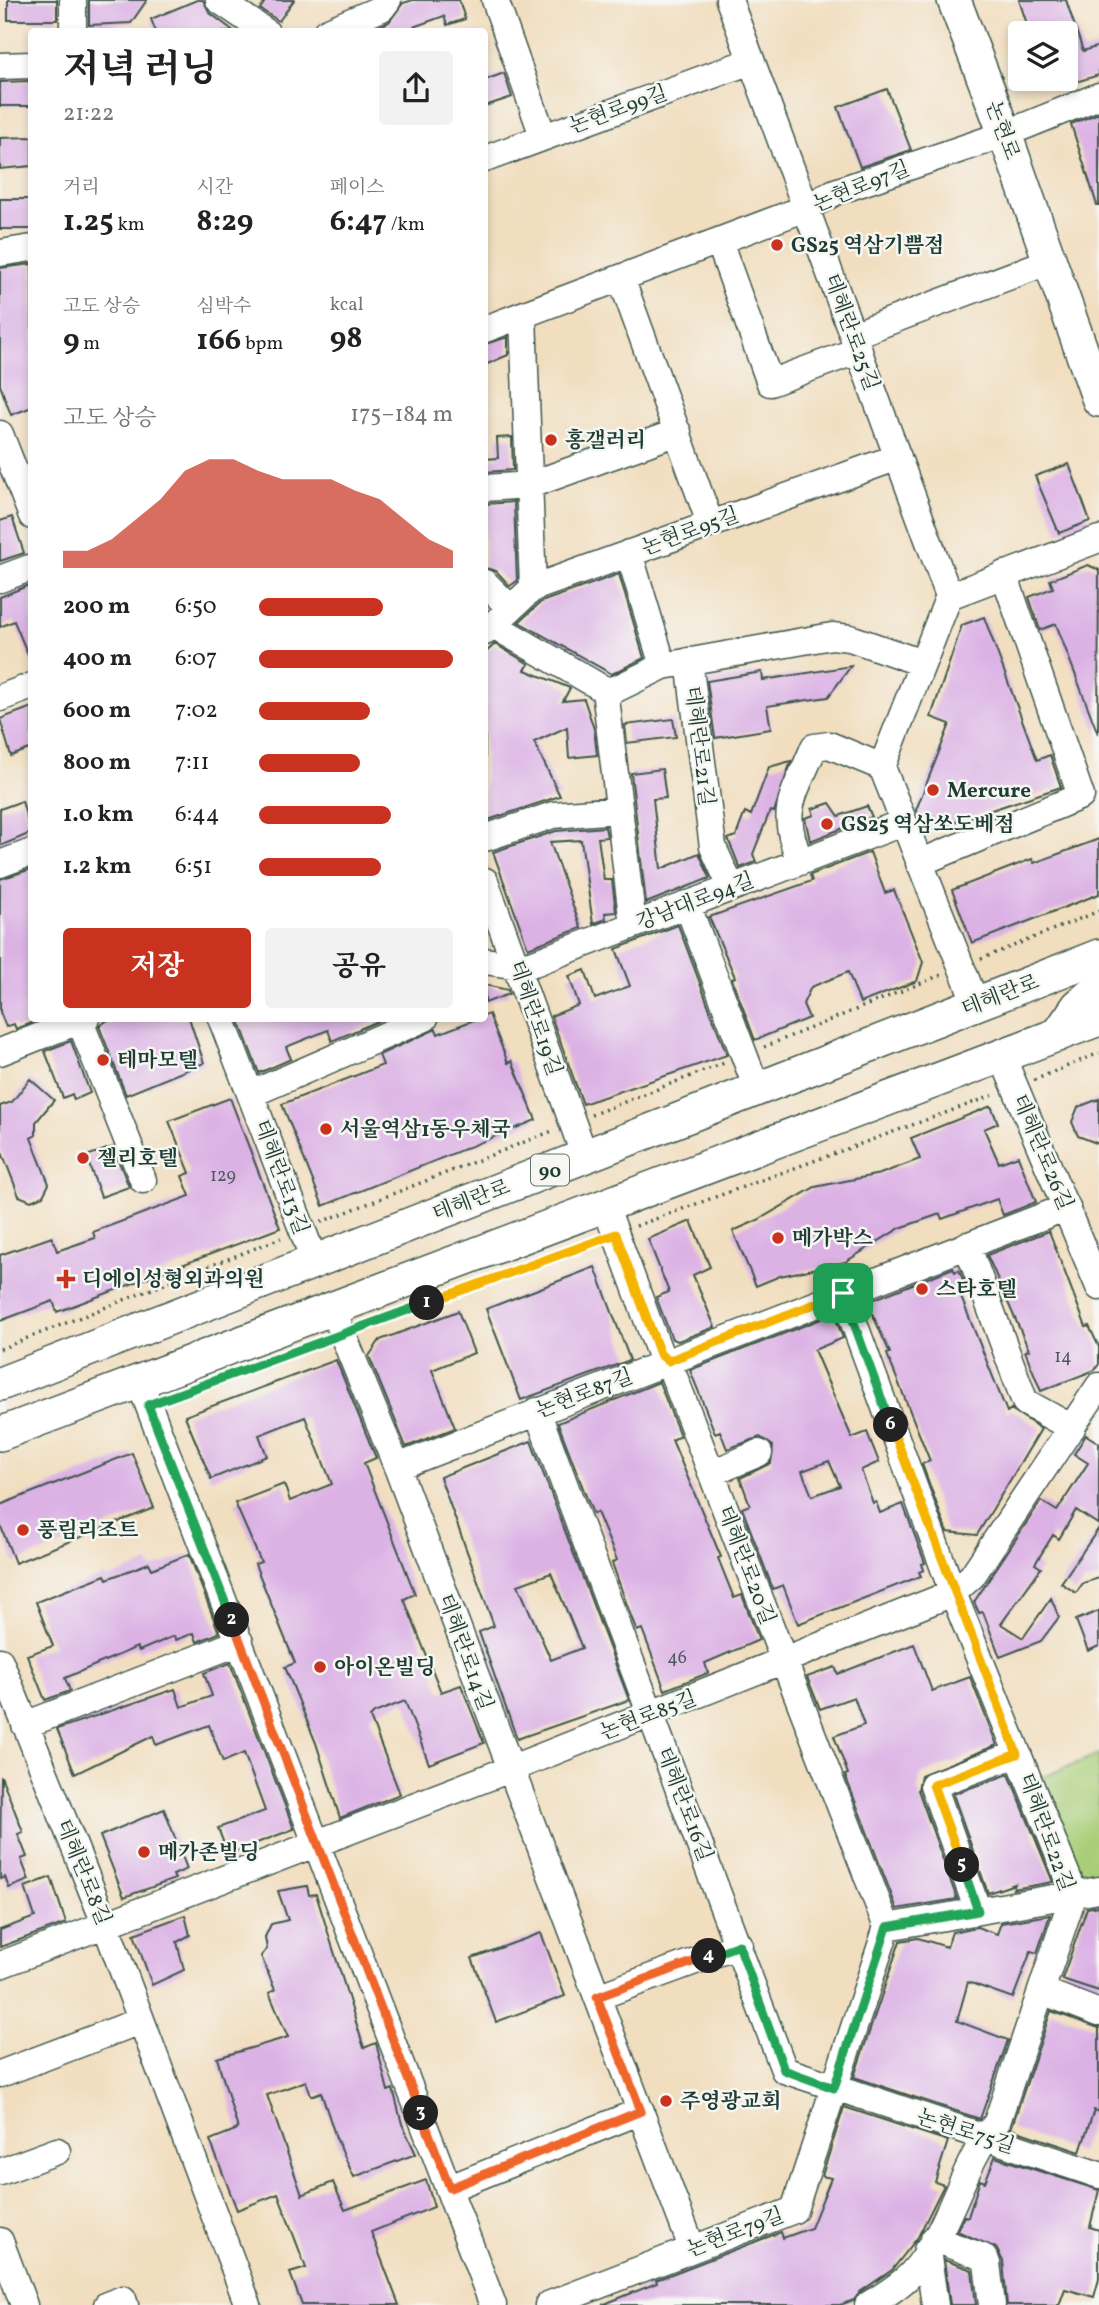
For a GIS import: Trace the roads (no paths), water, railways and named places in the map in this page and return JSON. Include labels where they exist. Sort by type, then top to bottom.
[{"type":"main road","name":"논현로","points":[[954,0],[1005,134],[1099,400]]},
{"type":"main road","name":"테헤란로","points":[[0,1384],[1099,956]]},
{"type":"main road","points":[[1058,1035],[1078,1006],[1099,988]]},
{"type":"main road","name":"90","points":[[0,1434],[140,1383],[337,1321],[611,1219],[1002,1056],[1099,1019]]},
{"type":"street","points":[[73,0],[73,28]]},
{"type":"street","points":[[219,0],[260,28]]},
{"type":"street","points":[[335,28],[382,8],[388,0]]},
{"type":"street","points":[[495,0],[543,136]]},
{"type":"street","name":"테헤란로25길","points":[[730,0],[949,596]]},
{"type":"street","name":"논현로99길","points":[[488,158],[751,61]]},
{"type":"street","points":[[0,66],[28,65]]},
{"type":"street","name":"논현로97길","points":[[488,320],[523,315],[806,208],[835,192],[1005,134],[1099,96]]},
{"type":"street","points":[[719,241],[770,383],[856,343],[1050,261]]},
{"type":"street","points":[[0,253],[28,249]]},
{"type":"street","points":[[621,278],[710,523]]},
{"type":"street","points":[[523,315],[533,588]]},
{"type":"street","points":[[488,488],[530,485],[678,432]]},
{"type":"street","points":[[10,448],[28,504]]},
{"type":"street","name":"논현로95길","points":[[496,622],[533,588],[898,457]]},
{"type":"street","points":[[976,1003],[902,823],[882,767],[949,596],[1099,539]]},
{"type":"street","name":"테헤란로21길","points":[[629,553],[663,666],[689,661],[713,847],[731,887]]},
{"type":"street","points":[[0,579],[28,569]]},
{"type":"street","points":[[919,863],[1081,796],[1004,575]]},
{"type":"street","points":[[488,594],[496,622],[605,690],[616,689],[663,666]]},
{"type":"street","points":[[689,661],[832,636],[850,638],[922,663]]},
{"type":"street","points":[[0,698],[28,688]]},
{"type":"street","points":[[605,690],[633,925]]},
{"type":"street","points":[[800,862],[787,827],[788,811],[814,747],[829,746],[882,767]]},
{"type":"street","points":[[488,837],[553,815],[619,810]]},
{"type":"street","name":"강남대로94길","points":[[488,961],[518,966],[534,963],[902,823]]},
{"type":"street","points":[[0,864],[28,854]]},
{"type":"street","name":"테헤란로19길","points":[[488,889],[585,1157]]},
{"type":"street","points":[[687,904],[758,1089]]},
{"type":"street","points":[[1,1049],[77,1022]]},
{"type":"street","points":[[84,1022],[143,1180]]},
{"type":"street","name":"테헤란로13길","points":[[223,1022],[314,1260]]},
{"type":"street","name":"테헤란로13길","points":[[251,1094],[416,1022]]},
{"type":"street","name":"테헤란로26길","points":[[1002,1056],[1099,1287]]},
{"type":"street","name":"논현로87길","points":[[397,1467],[1067,1207]]},
{"type":"street","name":"테헤란로20길","points":[[611,1219],[660,1354],[668,1361],[887,1927]]},
{"type":"street","points":[[967,1245],[1025,1402],[1072,1429]]},
{"type":"street","name":"테헤란로22길","points":[[843,1293],[953,1592],[1017,1754],[1087,1891],[1042,1992],[997,2122],[985,2137],[931,2244],[912,2273],[868,2305]]},
{"type":"street","name":"테헤란로14길","points":[[337,1321],[397,1467],[692,2248]]},
{"type":"street","points":[[140,1383],[318,1842],[493,2305]]},
{"type":"street","name":"논현로85길","points":[[0,1965],[784,1662],[953,1592],[972,1576],[1099,1386]]},
{"type":"street","name":"테헤란로16길","points":[[537,1411],[784,2070],[834,2088]]},
{"type":"street","points":[[712,1473],[759,1453]]},
{"type":"street","points":[[25,1725],[240,1642]]},
{"type":"street","name":"테헤란로8길","points":[[0,1661],[106,1926],[248,2305]]},
{"type":"street","points":[[978,1911],[933,1785],[1017,1754]]},
{"type":"street","points":[[887,1927],[1087,1891]]},
{"type":"street","name":"논현로79길","points":[[548,2305],[794,2210],[887,1927]]},
{"type":"street","points":[[597,1997],[739,1945]]},
{"type":"street","points":[[1042,1992],[1099,2013]]},
{"type":"street","points":[[0,2074],[140,2021]]},
{"type":"street","name":"논현로75길","points":[[834,2088],[1099,2175]]},
{"type":"street","points":[[450,2188],[641,2111]]},
{"type":"street","points":[[0,2172],[57,2151]]},
{"type":"street","points":[[0,2241],[24,2305]]},
{"type":"street","points":[[935,2305],[931,2244],[983,2257],[987,2263],[992,2305]]},
{"type":"street","points":[[107,2305],[123,2299],[125,2305]]},
{"type":"place","name":"GS25 역삼기쁨점","points":[[777,245]]},
{"type":"place","name":"홍갤러리","points":[[551,440]]},
{"type":"place","name":"Mercure","points":[[933,790]]},
{"type":"place","name":"GS25 역삼쏘도베점","points":[[827,824]]},
{"type":"place","name":"테마모텔","points":[[103,1060]]},
{"type":"place","name":"서울역삼1동우체국","points":[[326,1129]]},
{"type":"place","name":"젤리호텔","points":[[83,1158]]},
{"type":"place","name":"메가박스","points":[[778,1238]]},
{"type":"place","name":"디에이성형외과의원","points":[[66,1279]]},
{"type":"place","name":"스타호텔","points":[[922,1289]]},
{"type":"place","name":"풍림리조트","points":[[23,1530]]},
{"type":"place","name":"아이온빌딩","points":[[320,1667]]},
{"type":"place","name":"메가존빌딩","points":[[144,1852]]},
{"type":"place","name":"주영광교회","points":[[666,2101]]}]
